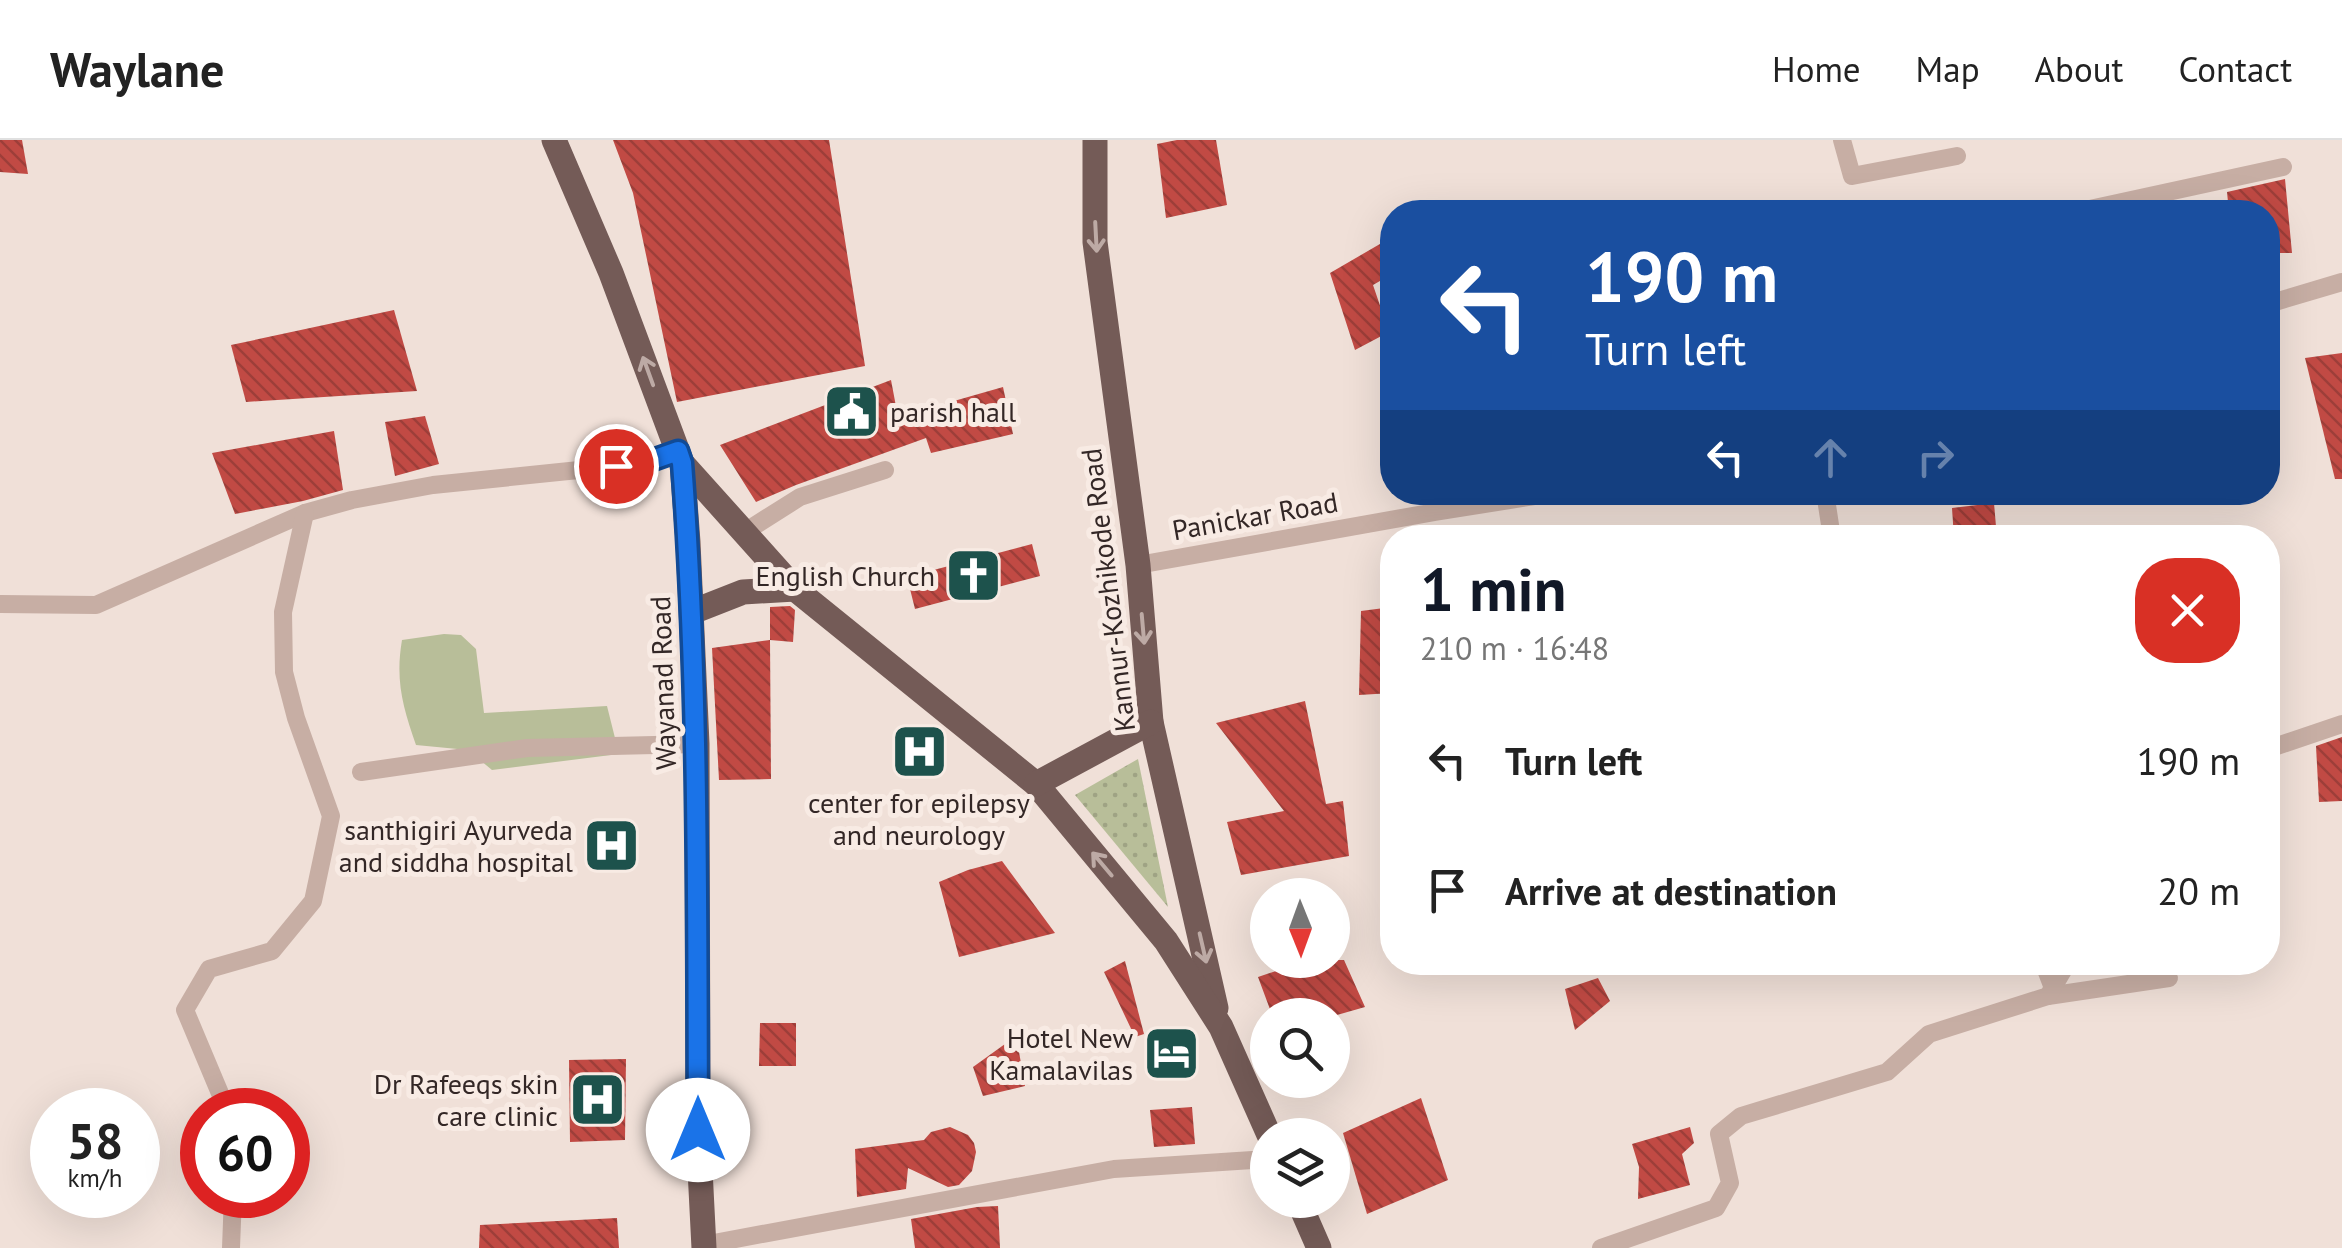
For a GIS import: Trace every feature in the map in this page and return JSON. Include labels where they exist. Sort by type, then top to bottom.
[{"type":"main road","name":"Wayanad Road","points":[[554,140],[611,272],[680,457],[697,744],[698,1130],[704,1246]]},
{"type":"main road","name":"Kannur-Kozhikode Road","points":[[1096,140],[1095,242],[1138,565],[1151,722],[1221,1027]]},
{"type":"main road","points":[[680,457],[795,589],[1036,784],[1166,941],[1221,1027],[1261,1118]]},
{"type":"main road","points":[[692,612],[744,592],[795,589]]},
{"type":"main road","points":[[1036,784],[1151,722]]},
{"type":"main road","points":[[1306,1218],[1319,1248]]},
{"type":"street","points":[[1842,140],[1852,176],[1957,156]]},
{"type":"street","points":[[2132,200],[2283,168]]},
{"type":"street","points":[[2280,300],[2342,282]]},
{"type":"street","points":[[0,604],[96,605],[306,513],[352,500],[433,485],[680,457]]},
{"type":"street","points":[[743,532],[800,497],[885,470]]},
{"type":"street","name":"Panickar Road","points":[[1138,565],[1479,505]]},
{"type":"street","points":[[217,1088],[185,1010],[209,969],[272,951],[312,901],[330,816],[284,672],[283,612],[306,513]]},
{"type":"street","points":[[2280,745],[2342,724]]},
{"type":"street","points":[[360,772],[527,748],[697,744]]},
{"type":"street","points":[[2046,975],[2051,992]]},
{"type":"street","points":[[2051,992],[2061,975]]},
{"type":"street","points":[[1602,1248],[1716,1208],[1730,1184],[1718,1134],[1741,1116],[1887,1072],[1929,1034],[2051,992],[2169,978]]},
{"type":"street","points":[[704,1246],[1114,1169],[1250,1159]]},
{"type":"street","points":[[231,1248],[233,1218]]},
{"type":"green space","points":[[461,635],[476,649],[484,713],[607,706],[619,754],[492,770],[468,750],[416,745],[402,694],[402,640]]},
{"type":"green space","points":[[1138,759],[1168,907],[1075,795]]},
{"type":"building","points":[[0,140],[22,140],[28,174],[0,172]]},
{"type":"building","points":[[613,140],[829,140],[865,366],[677,402],[633,193]]},
{"type":"building","points":[[1216,140],[1227,205],[1166,218],[1157,144]]},
{"type":"building","points":[[2285,179],[2292,253],[2280,253],[2280,200],[2228,200],[2227,192]]},
{"type":"building","points":[[1380,244],[1380,281],[1373,285],[1380,306],[1380,337],[1355,350],[1330,273]]},
{"type":"building","points":[[394,310],[417,391],[246,402],[231,345]]},
{"type":"building","points":[[2342,353],[2342,479],[2335,479],[2305,358]]},
{"type":"building","name":"parish hall","points":[[891,380],[898,417],[1003,387],[1013,434],[931,453],[926,438],[756,502],[720,445]]},
{"type":"building","points":[[425,416],[439,464],[395,476],[385,422]]},
{"type":"building","points":[[334,431],[343,490],[235,514],[212,453]]},
{"type":"building","points":[[1994,505],[1996,525],[1953,525],[1952,508]]},
{"type":"building","name":"English Church","points":[[1032,544],[1040,576],[915,609],[907,577]]},
{"type":"building","points":[[790,606],[795,610],[793,642],[770,640],[770,607]]},
{"type":"building","points":[[1380,609],[1380,694],[1359,695],[1361,611]]},
{"type":"building","points":[[770,640],[771,779],[719,780],[712,648]]},
{"type":"building","points":[[1305,701],[1326,804],[1343,801],[1349,856],[1241,875],[1227,822],[1284,811],[1216,723]]},
{"type":"building","points":[[2342,737],[2342,801],[2319,802],[2316,746]]},
{"type":"building","points":[[1002,861],[1055,933],[959,957],[939,882]]},
{"type":"building","points":[[1125,961],[1144,1034],[1135,1037],[1104,972]]},
{"type":"building","points":[[1350,973],[1365,1007],[1350,1011],[1350,998],[1266,998],[1258,978],[1350,978]]},
{"type":"building","points":[[1598,978],[1610,1001],[1575,1030],[1565,989]]},
{"type":"building","points":[[760,1023],[796,1023],[796,1066],[759,1066]]},
{"type":"building","points":[[1005,1044],[1019,1052],[1025,1086],[983,1096],[973,1067]]},
{"type":"building","name":"Dr Rafeeqs skin care clinic","points":[[626,1059],[625,1140],[570,1142],[569,1060]]},
{"type":"building","points":[[1421,1098],[1448,1180],[1367,1214],[1350,1157],[1350,1130]]},
{"type":"building","points":[[1192,1107],[1195,1144],[1154,1147],[1150,1110]]},
{"type":"building","points":[[950,1127],[968,1135],[976,1152],[972,1171],[959,1185],[948,1187],[908,1168],[906,1189],[857,1197],[855,1149],[924,1140],[931,1132]]},
{"type":"building","points":[[1690,1127],[1694,1143],[1682,1154],[1690,1185],[1638,1199],[1639,1167],[1632,1144]]},
{"type":"building","points":[[998,1206],[1000,1248],[915,1248],[911,1219]]},
{"type":"building","points":[[617,1218],[619,1248],[479,1248],[480,1225]]},
{"type":"place","name":"parish hall","points":[[851,412]]},
{"type":"place","name":"English Church","points":[[974,576]]},
{"type":"place","name":"center for epilepsy and neurology","points":[[919,752]]},
{"type":"place","name":"santhigiri Ayurveda and siddha hospital","points":[[612,846]]},
{"type":"place","name":"Hotel New Kamalavilas","points":[[1172,1054]]},
{"type":"place","name":"Dr Rafeeqs skin care clinic","points":[[597,1100]]},
{"type":"route","points":[[616,466],[647,462],[678,451],[682,463],[697,744],[698,1130]]}]
